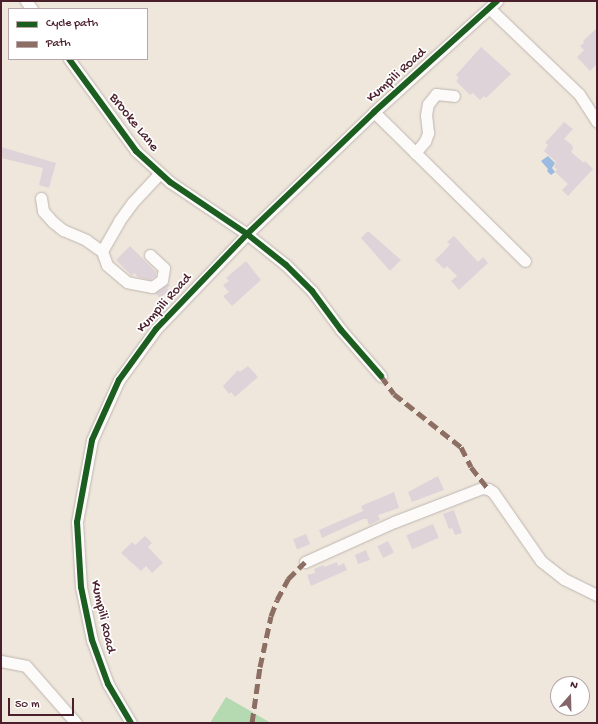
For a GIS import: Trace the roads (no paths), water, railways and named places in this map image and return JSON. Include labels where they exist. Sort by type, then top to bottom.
[{"type":"street","name":"Kumpili Road","points":[[131,723],[108,684],[92,640],[81,587],[77,522],[92,440],[119,380],[156,329],[248,234],[374,112],[493,5]]},
{"type":"street","points":[[493,5],[579,94],[597,122]]},
{"type":"street","name":"Brooke Lane","points":[[70,60],[136,151],[170,182],[248,234],[286,265],[312,290],[341,330],[381,376]]},
{"type":"street","points":[[415,152],[425,141],[428,133],[426,115],[428,104],[436,94],[454,96]]},
{"type":"street","points":[[374,112],[525,261]]},
{"type":"street","points":[[102,251],[132,203],[160,173]]},
{"type":"street","points":[[41,198],[43,211],[53,222],[63,230],[86,240],[102,251],[107,264],[127,282],[152,287],[162,280],[164,268],[150,255]]},
{"type":"street","points":[[305,562],[394,522],[482,488],[488,488],[493,492],[541,561],[564,579],[597,595]]},
{"type":"street","points":[[1,661],[26,666],[76,723]]},
{"type":"water","points":[[548,156],[555,163],[552,168],[555,172],[551,175],[541,161]]}]
